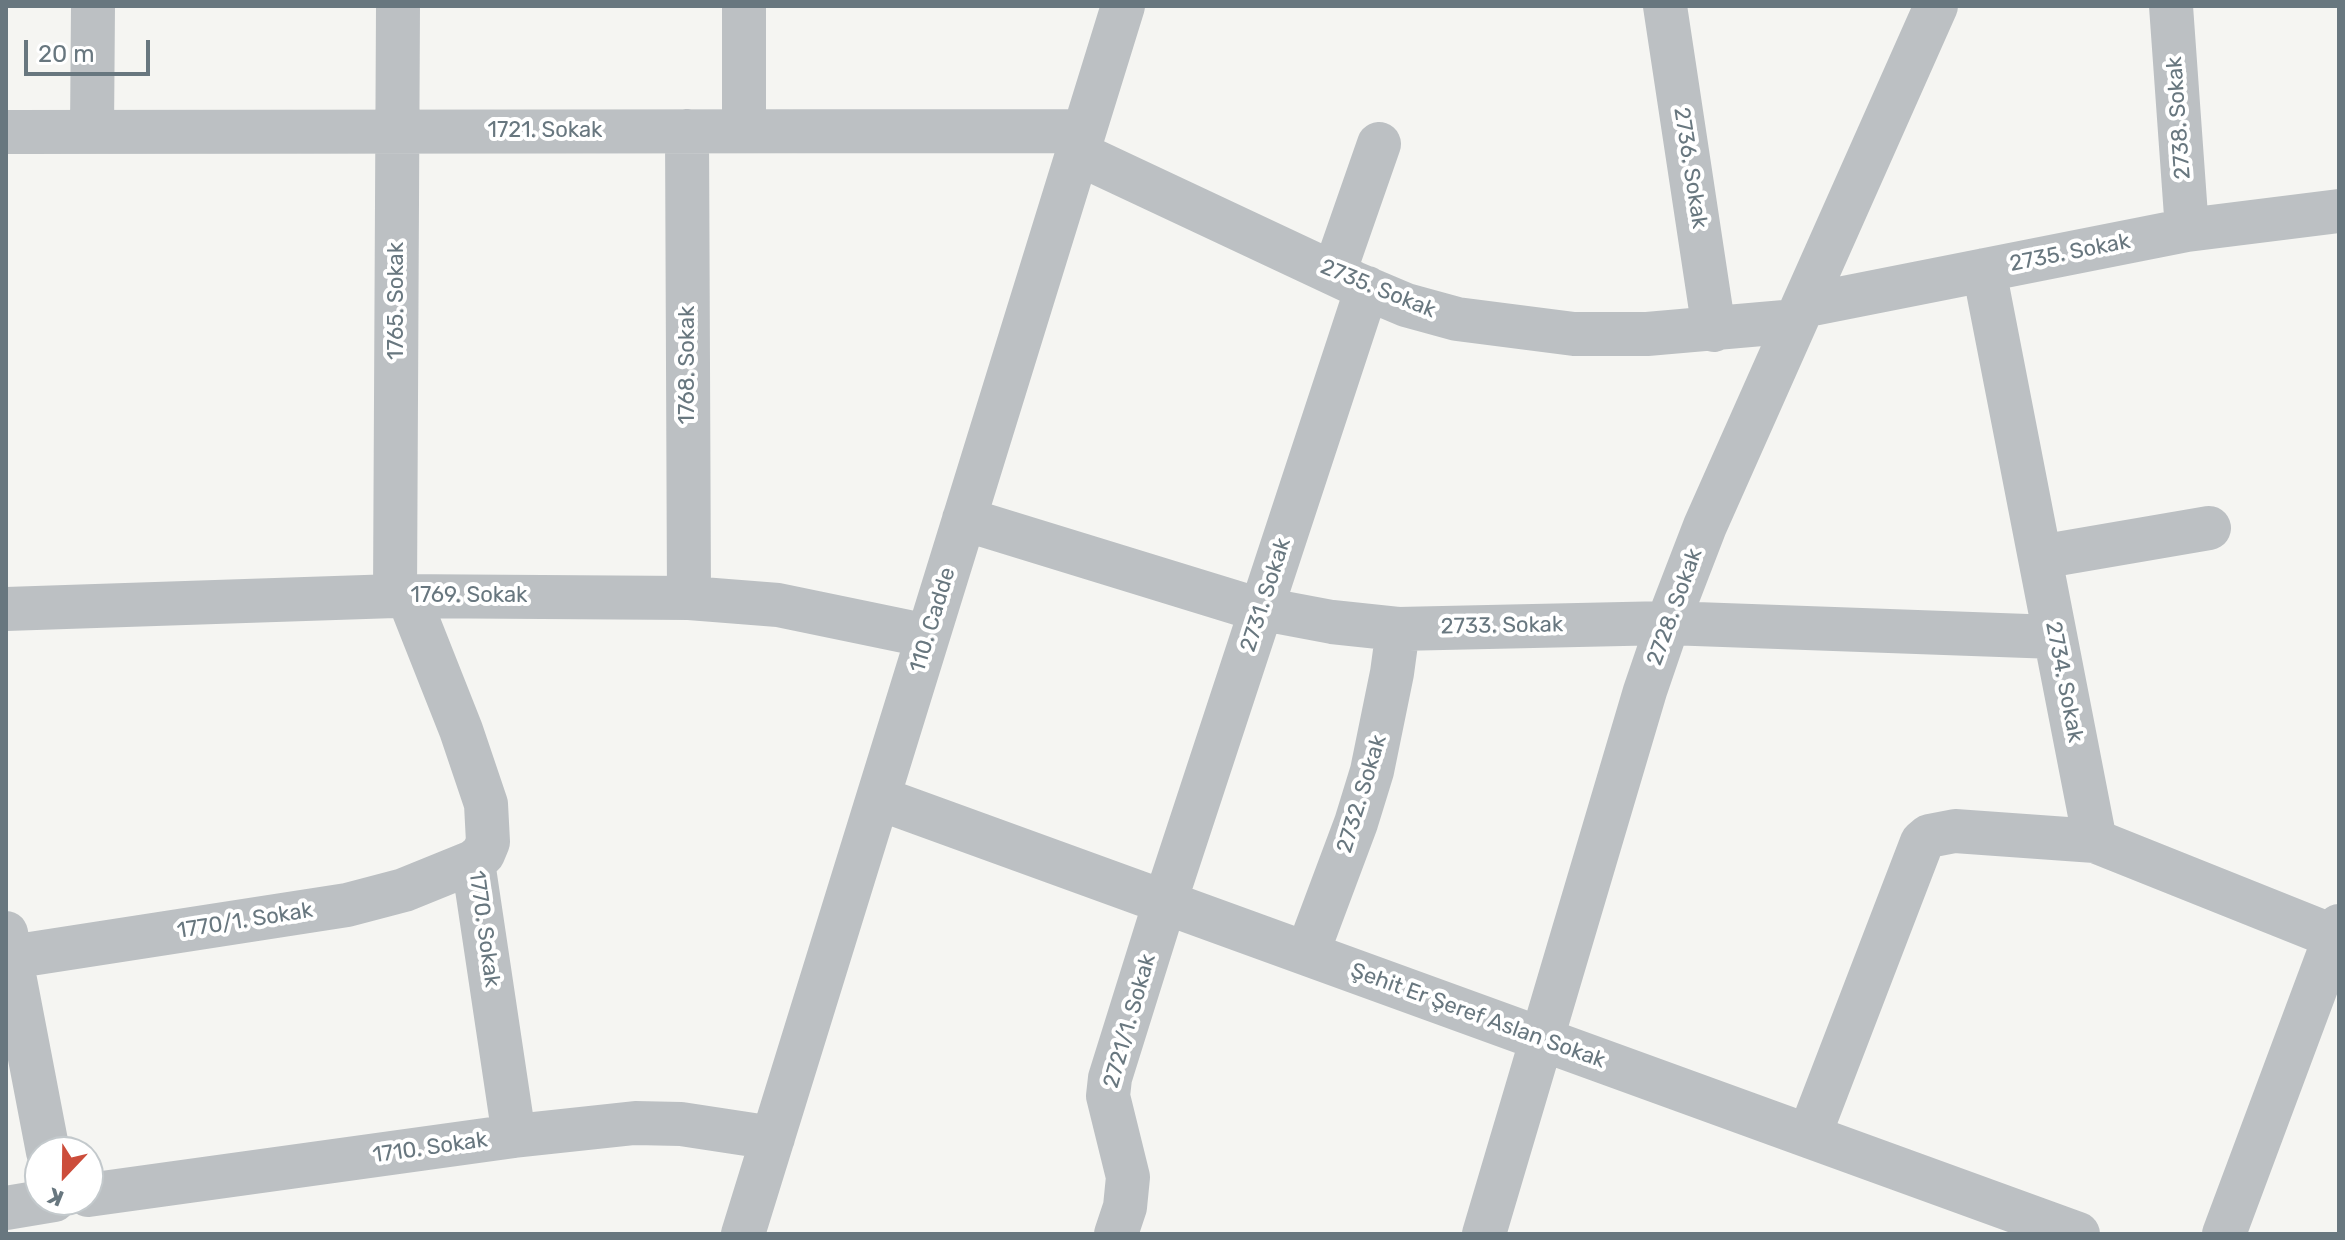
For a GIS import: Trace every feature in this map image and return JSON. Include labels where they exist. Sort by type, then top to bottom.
[{"type":"street","points":[[92,131],[93,6]]},
{"type":"street","name":"1765. Sokak","points":[[398,6],[402,596]]},
{"type":"street","points":[[744,6],[744,131]]},
{"type":"street","name":"110. Cadde","points":[[743,1234],[1123,6]]},
{"type":"street","name":"2736. Sokak","points":[[1665,6],[1714,330]]},
{"type":"street","name":"2728. Sokak","points":[[1484,1234],[1540,1039],[1668,623],[1705,526],[1936,6]]},
{"type":"street","name":"2738. Sokak","points":[[2171,6],[2187,230]]},
{"type":"street","name":"1768. Sokak","points":[[687,131],[689,598]]},
{"type":"street","name":"1721. Sokak","points":[[6,132],[744,131],[1081,142]]},
{"type":"street","name":"2735. Sokak","points":[[1081,142],[1350,281],[1406,305],[1457,319],[1574,334],[1714,330],[1800,314],[1984,270],[2187,230],[2339,211]]},
{"type":"street","name":"2731. Sokak","points":[[1165,902],[1261,608],[1350,281],[1379,144]]},
{"type":"street","name":"2734. Sokak","points":[[1984,270],[2095,841]]},
{"type":"street","name":"2733. Sokak","points":[[964,519],[1164,581],[1261,608],[1332,622],[1398,629],[1668,623],[2055,637]]},
{"type":"street","points":[[2040,557],[2209,528]]},
{"type":"street","name":"1769. Sokak","points":[[6,609],[402,596],[689,598],[778,605],[928,636]]},
{"type":"street","name":"1770. Sokak","points":[[402,596],[466,744],[486,804],[488,842],[483,854],[473,862],[514,1136]]},
{"type":"street","name":"2732. Sokak","points":[[1307,954],[1372,771],[1390,687],[1398,629]]},
{"type":"street","name":"Şehit Er Şeref Aslan Sokak","points":[[878,798],[2078,1234]]},
{"type":"street","points":[[1809,1136],[1922,842],[1929,836],[1955,831],[2095,841],[2336,940],[2224,1234]]},
{"type":"street","name":"1770/1. Sokak","points":[[8,945],[347,905],[404,890],[473,862]]},
{"type":"street","name":"2721/1. Sokak","points":[[1116,1234],[1125,1207],[1128,1177],[1108,1087],[1165,902]]},
{"type":"street","points":[[8,945],[45,1136]]},
{"type":"street","name":"1710. Sokak","points":[[104,1193],[514,1136],[635,1123],[681,1124],[773,1138]]}]
